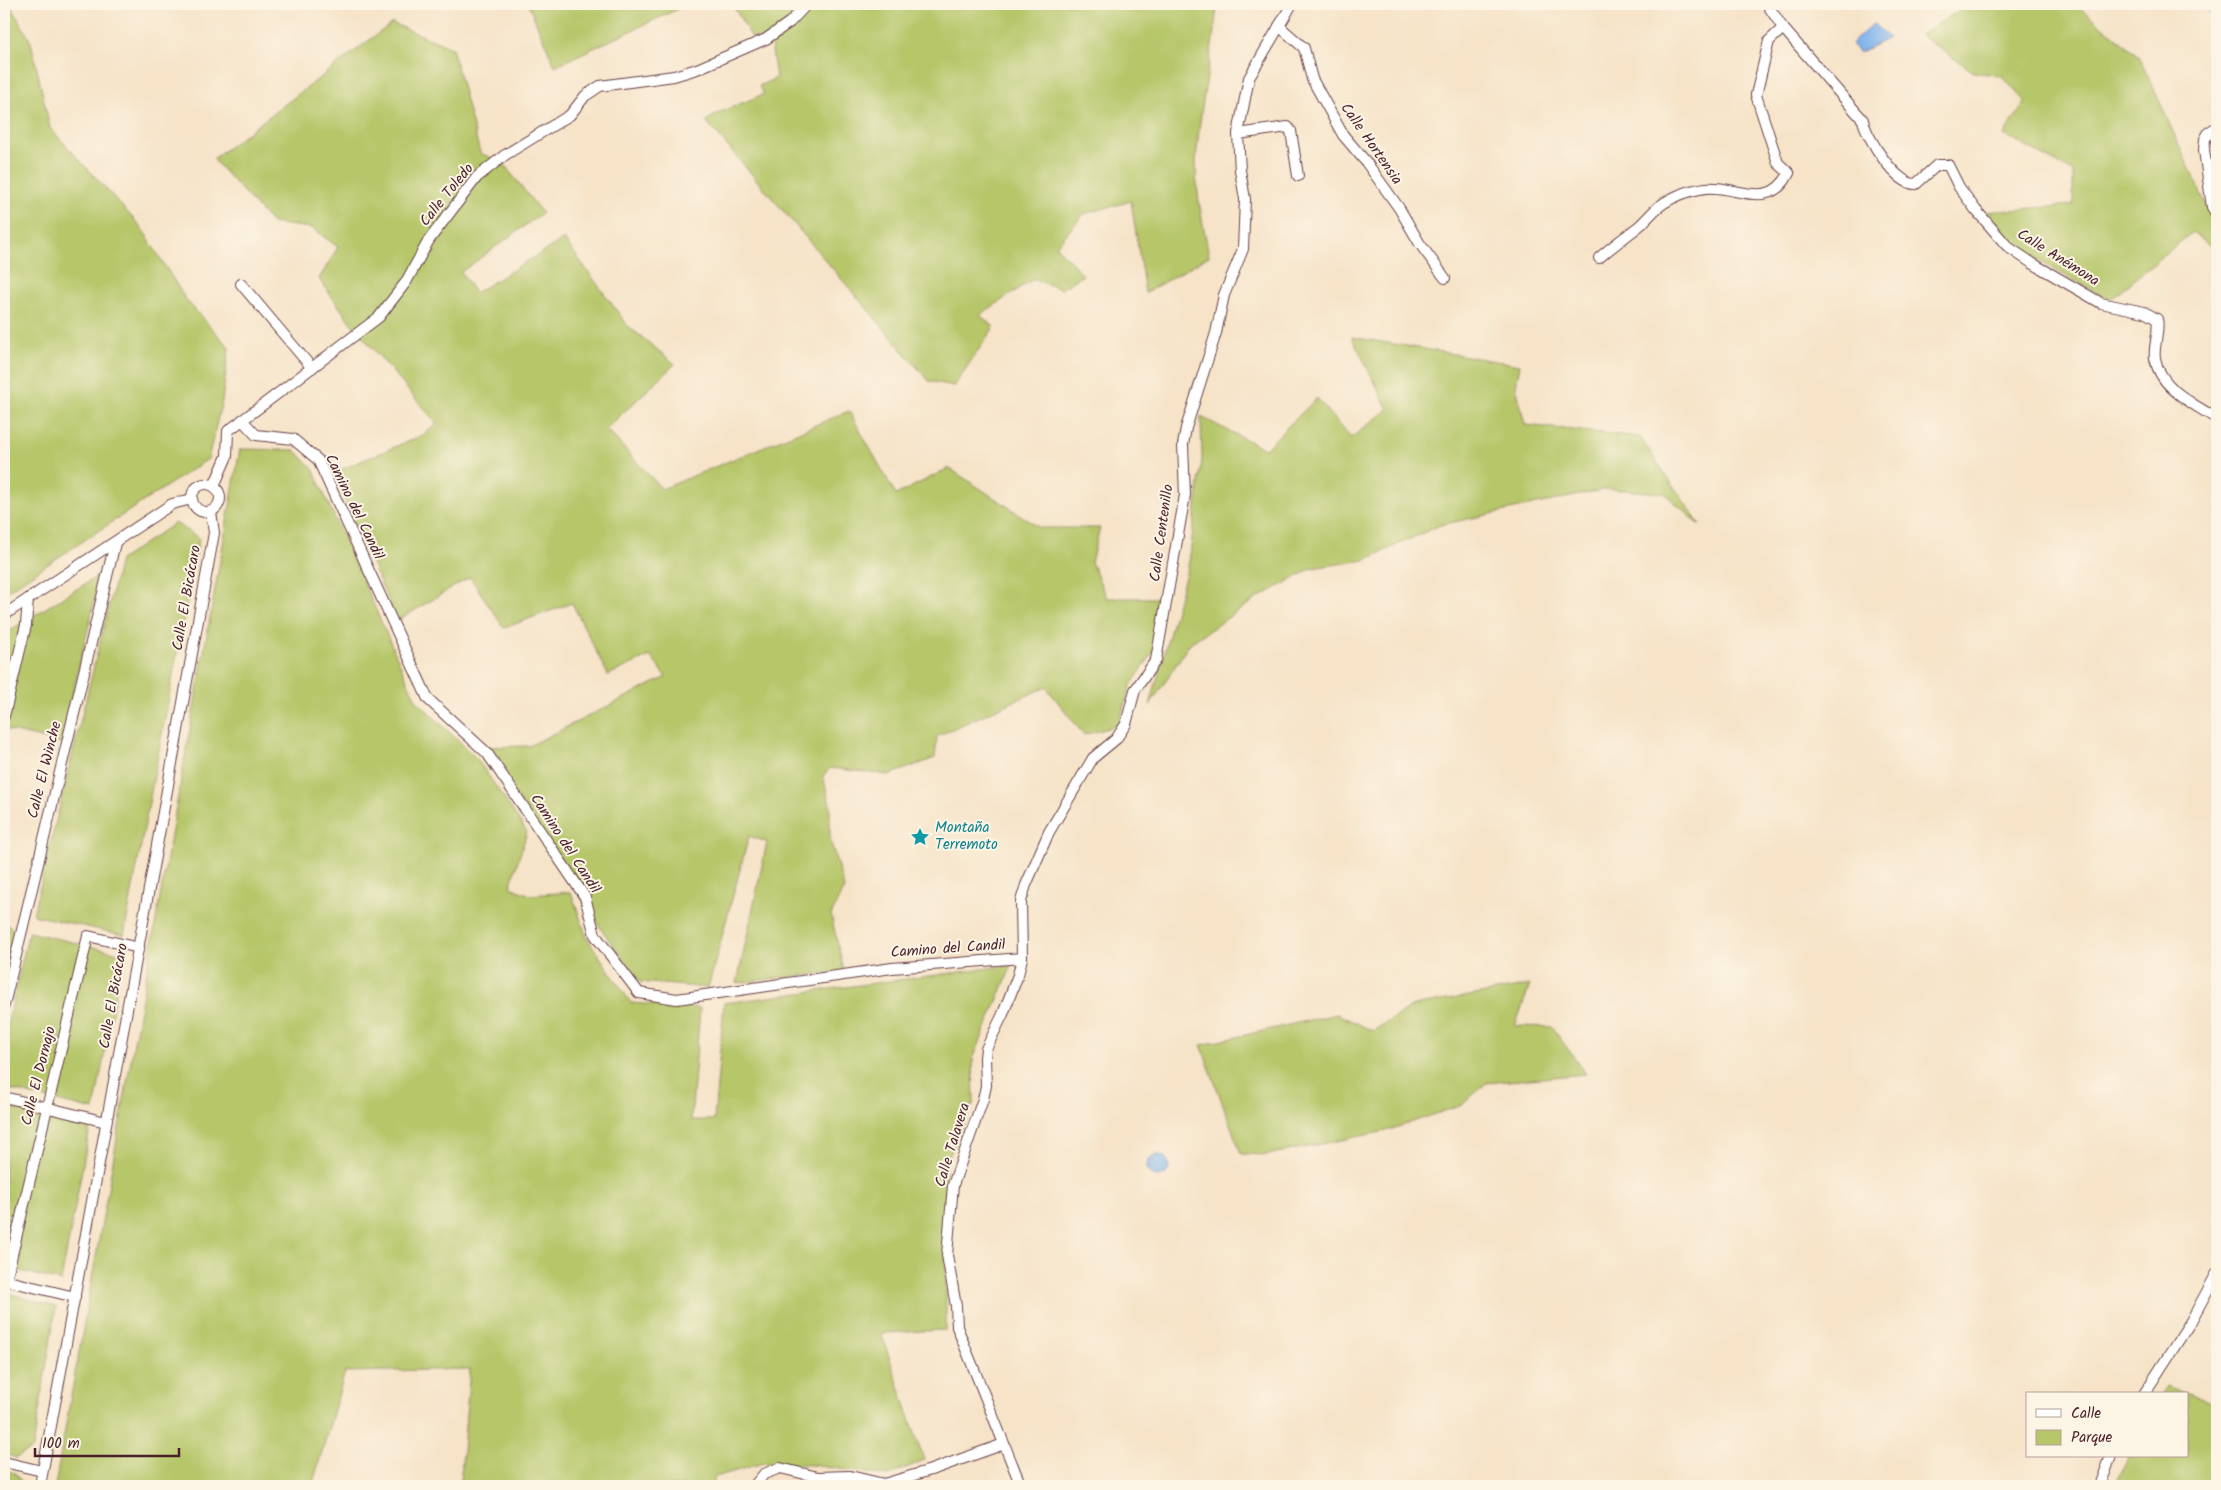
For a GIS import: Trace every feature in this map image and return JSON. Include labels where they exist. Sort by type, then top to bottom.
[{"type":"street","name":"Calle Toledo","points":[[214,486],[227,456],[228,431],[378,317],[406,282],[429,240],[477,177],[505,155],[570,114],[585,96],[600,86],[674,76],[697,69],[766,39],[790,22],[807,4]]},
{"type":"street","name":"Calle Centenillo","points":[[1022,958],[1022,901],[1026,885],[1045,841],[1093,758],[1116,739],[1126,724],[1135,690],[1156,660],[1185,495],[1183,445],[1186,428],[1216,333],[1224,295],[1244,243],[1245,199],[1240,170],[1238,134],[1249,78],[1292,4]]},
{"type":"street","points":[[1599,258],[1642,223],[1654,210],[1680,195],[1694,190],[1713,188],[1756,195],[1770,191],[1783,184],[1789,173],[1778,163],[1756,95],[1769,41],[1783,28],[1767,4]]},
{"type":"street","name":"Calle Hortensia","points":[[1279,26],[1304,48],[1312,79],[1343,135],[1366,162],[1399,208],[1420,244],[1445,278]]},
{"type":"street","name":"Calle Anémona","points":[[1783,28],[1863,120],[1864,126],[1880,156],[1906,182],[1916,184],[1937,165],[1948,165],[1959,187],[1975,209],[2008,247],[2032,264],[2101,303],[2144,312],[2157,319],[2159,328],[2155,357],[2159,369],[2174,392],[2217,419]]},
{"type":"street","points":[[1238,134],[1288,127],[1291,131],[1298,176]]},
{"type":"street","points":[[2217,127],[2209,132],[2204,139],[2212,207],[2217,216]]},
{"type":"street","points":[[241,284],[312,368]]},
{"type":"street","name":"Camino del Candil","points":[[242,420],[256,435],[293,439],[318,460],[428,699],[487,753],[585,897],[595,935],[639,993],[677,999],[892,968],[1022,958]]},
{"type":"street","points":[[205,484],[214,486],[221,497],[218,506],[211,512],[203,512],[195,507],[192,499],[193,493],[198,487],[205,484]]},
{"type":"street","points":[[4,615],[172,504],[192,499]]},
{"type":"street","name":"Calle El Bicácaro","points":[[40,1486],[214,532],[211,512]]},
{"type":"street","name":"Calle El Winche","points":[[4,1005],[115,543]]},
{"type":"street","points":[[4,716],[26,625],[28,599]]},
{"type":"street","name":"Calle El Dornajo","points":[[5,1280],[88,936],[139,948]]},
{"type":"street","name":"Calle Talavera","points":[[1021,1486],[957,1327],[956,1306],[947,1255],[954,1185],[986,1086],[984,1058],[986,1048],[1003,1014],[1018,975],[1022,958]]},
{"type":"street","points":[[4,1098],[106,1122]]},
{"type":"street","points":[[2145,1392],[2191,1321],[2217,1273]]},
{"type":"street","points":[[5,1280],[75,1297]]},
{"type":"street","points":[[754,1486],[764,1474],[780,1468],[818,1476],[850,1476],[884,1484],[931,1470],[1004,1444]]},
{"type":"street","points":[[2100,1486],[2110,1458]]},
{"type":"street","points":[[4,1462],[42,1471]]},
{"type":"green space","points":[[4,4],[10,4],[31,42],[50,128],[141,227],[186,300],[229,347],[222,401],[208,459],[4,593]]},
{"type":"green space","points":[[528,4],[673,4],[678,9],[555,66]]},
{"type":"green space","points":[[732,4],[1217,4],[1196,162],[1199,202],[1209,256],[1145,293],[1131,201],[1084,214],[1056,246],[1083,275],[1061,289],[1033,279],[980,315],[994,327],[954,386],[929,381],[706,121],[720,112],[764,94],[759,86],[776,78],[771,44],[755,37],[752,38]]},
{"type":"green space","points":[[1984,4],[2075,4],[2139,56],[2207,207],[2217,223],[2217,251],[2192,232],[2110,300],[2023,252],[1985,212],[2073,205],[2073,172],[2004,135],[2025,102],[2002,76],[1974,72],[1920,35],[1966,6]]},
{"type":"green space","points":[[392,23],[452,48],[480,153],[503,163],[542,213],[461,272],[475,293],[564,239],[628,326],[675,364],[606,429],[662,489],[849,411],[896,495],[949,468],[1040,528],[1100,528],[1091,562],[1107,598],[1158,598],[1154,651],[1131,685],[1118,725],[1084,735],[1046,687],[937,736],[935,758],[889,775],[830,768],[823,776],[830,805],[830,839],[844,888],[831,915],[844,971],[737,983],[767,842],[749,836],[708,988],[640,982],[604,933],[485,747],[529,746],[666,677],[650,656],[608,675],[572,603],[504,628],[470,577],[397,621],[333,473],[423,435],[437,424],[351,323],[319,279],[338,247],[312,228],[272,223],[213,159]]},
{"type":"green space","points":[[1352,337],[1520,365],[1516,386],[1525,425],[1640,437],[1700,525],[1664,493],[1607,489],[1440,525],[1365,560],[1312,568],[1256,599],[1190,643],[1150,705],[1189,562],[1202,459],[1201,417],[1265,449],[1317,398],[1351,438],[1388,409]]},
{"type":"green space","points":[[240,449],[295,450],[313,469],[416,700],[477,759],[527,832],[510,887],[530,895],[571,892],[587,938],[631,1003],[700,1008],[691,1120],[714,1120],[724,1003],[1012,965],[973,1059],[974,1102],[946,1163],[946,1330],[881,1333],[924,1460],[888,1476],[811,1465],[763,1463],[712,1478],[716,1486],[460,1486],[470,1369],[345,1372],[312,1486],[55,1486]]},
{"type":"green space","points":[[175,523],[199,538],[124,935],[33,915],[120,560]]},
{"type":"green space","points":[[101,574],[61,743],[4,729],[4,634]]},
{"type":"green space","points":[[4,924],[10,926],[14,932],[4,972]]},
{"type":"green space","points":[[29,932],[123,954],[94,1110],[4,1088],[4,1038]]},
{"type":"green space","points":[[1530,985],[1515,1026],[1552,1027],[1586,1074],[1486,1083],[1462,1105],[1386,1131],[1267,1155],[1241,1154],[1201,1045],[1337,1014],[1373,1031],[1413,1006]]},
{"type":"green space","points":[[4,1106],[90,1127],[61,1281],[4,1267]]},
{"type":"green space","points":[[4,1292],[56,1307],[33,1448],[16,1458],[4,1454]]},
{"type":"green space","points":[[2166,1386],[2183,1392],[2163,1392]]},
{"type":"green space","points":[[2188,1394],[2217,1404],[2217,1486],[2113,1486],[2128,1458],[2188,1458]]},
{"type":"green space","points":[[4,1470],[15,1473],[25,1486],[4,1486]]},
{"type":"water","points":[[1874,23],[1889,38],[1859,53],[1851,44]]},
{"type":"water","points":[[1158,1155],[1166,1158],[1169,1166],[1166,1174],[1158,1177],[1150,1174],[1147,1166],[1150,1158]]},
{"type":"waterway","points":[[2202,4],[2217,15]]},
{"type":"place","name":"Montaña Terremoto","points":[[920,837]]}]
